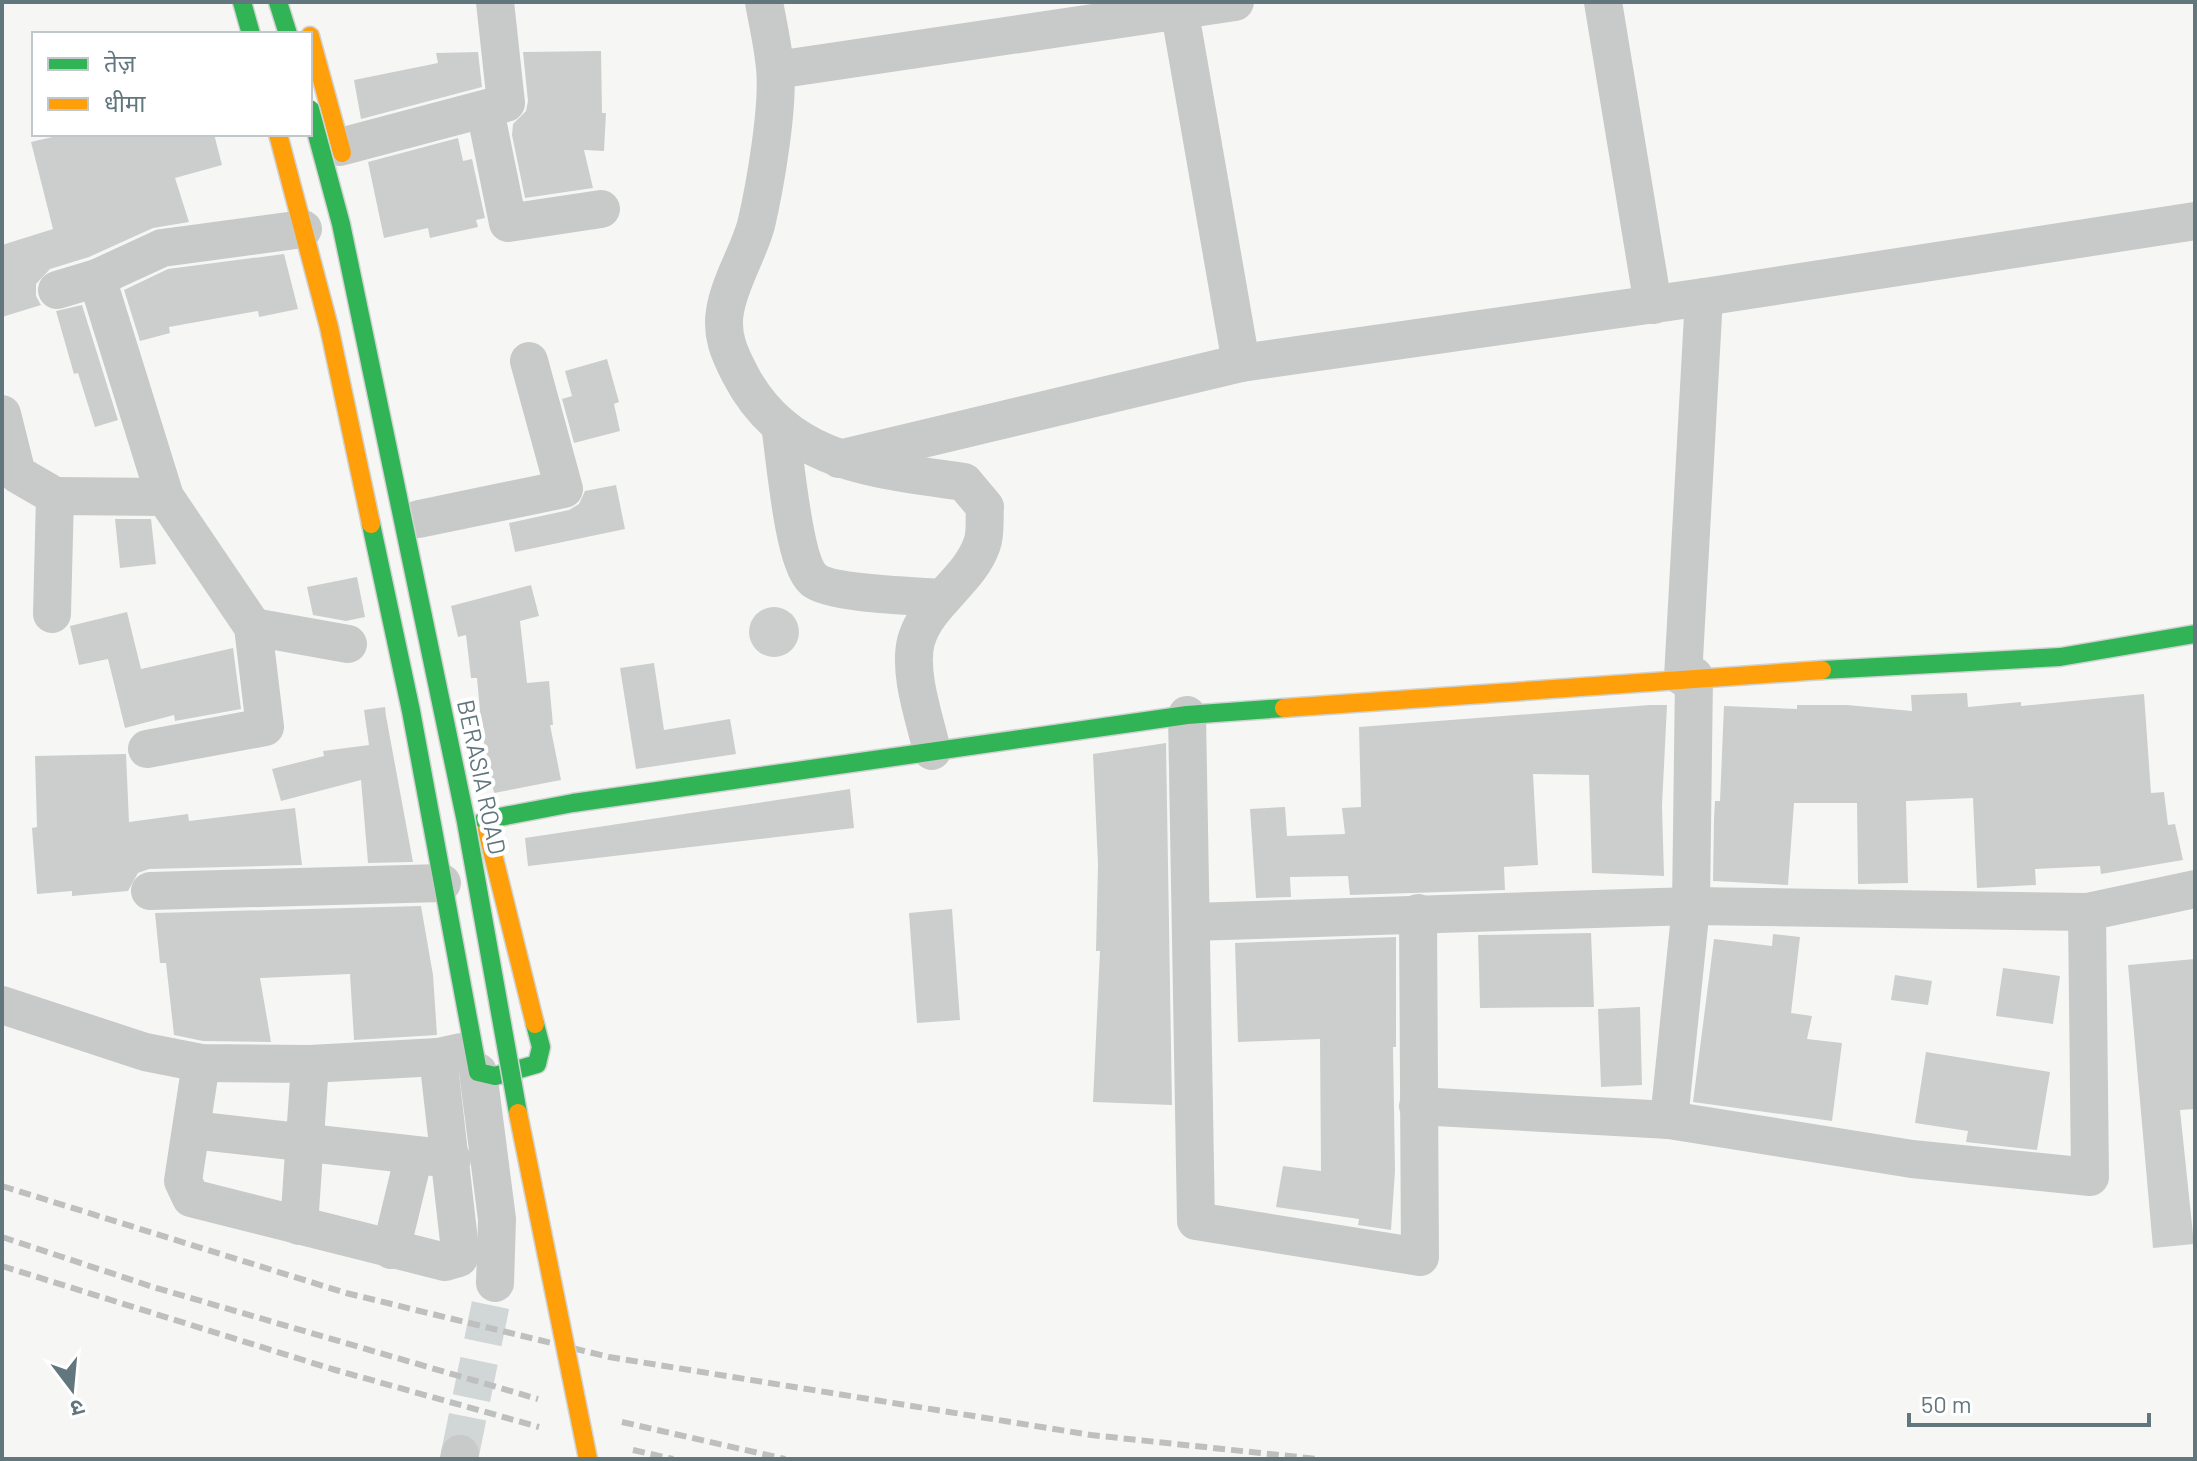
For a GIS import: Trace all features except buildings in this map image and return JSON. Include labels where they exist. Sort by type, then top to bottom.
[{"type":"street","points":[[242,2],[250,32]]},
{"type":"street","points":[[278,2],[287,32]]},
{"type":"street","points":[[340,147],[506,103],[495,2]]},
{"type":"street","points":[[764,2],[776,70],[768,158],[758,212],[725,310],[725,345],[748,390],[780,425],[816,451],[863,468],[964,482],[985,507],[982,545],[926,616],[915,644],[916,675],[932,751]]},
{"type":"street","points":[[776,70],[1178,6],[1235,2]]},
{"type":"street","points":[[1603,2],[1653,305]]},
{"type":"street","points":[[1178,6],[1241,363]]},
{"type":"street","points":[[2,1005],[145,1052],[201,1063],[310,1064],[462,1059],[495,1076],[537,1064],[541,1047],[484,820],[340,147],[312,46]]},
{"type":"street","points":[[485,110],[508,223],[601,209]]},
{"type":"street","name":"BERASIA ROAD","points":[[312,116],[341,224],[463,807],[531,1183],[588,1459]]},
{"type":"street","points":[[279,136],[329,327],[411,711],[442,883],[462,1059],[497,1219],[495,1283]]},
{"type":"street","points":[[839,459],[1241,363],[1653,305],[2195,221]]},
{"type":"street","points":[[57,290],[97,278],[162,248],[303,229]]},
{"type":"street","points":[[97,278],[165,497],[253,627],[265,727],[147,749]]},
{"type":"street","points":[[1669,1120],[1691,906],[1689,677],[1704,297]]},
{"type":"street","points":[[419,519],[564,489],[529,361]]},
{"type":"street","points":[[2,414],[10,476],[55,496],[165,497]]},
{"type":"street","points":[[780,425],[801,561],[815,581],[835,589],[943,598]]},
{"type":"street","points":[[52,614],[55,496]]},
{"type":"street","points":[[253,627],[348,644]]},
{"type":"street","points":[[484,820],[573,803],[1187,715],[1689,677],[2060,657],[2195,634]]},
{"type":"street","points":[[1187,715],[1196,1221],[1420,1257],[1418,913]]},
{"type":"street","points":[[150,891],[442,883]]},
{"type":"street","points":[[1192,922],[1691,906],[2087,912],[2195,889]]},
{"type":"street","points":[[1418,1106],[1669,1120],[1912,1159],[2090,1177],[2087,912]]},
{"type":"street","points":[[201,1063],[183,1181],[191,1198],[445,1262],[459,1258],[452,1159],[462,1059]]},
{"type":"street","points":[[299,1226],[310,1064]]},
{"type":"street","points":[[192,1130],[452,1159]]},
{"type":"street","points":[[391,1250],[414,1155]]},
{"type":"tunnel","points":[[460,1454],[495,1283]]},
{"type":"railway","points":[[2,1186],[346,1293],[609,1357],[1091,1435],[1317,1459]]},
{"type":"railway","points":[[2,1237],[153,1287],[538,1399]]},
{"type":"railway","points":[[2,1266],[332,1369],[539,1427]]},
{"type":"railway","points":[[622,1422],[785,1459]]},
{"type":"railway","points":[[633,1450],[673,1459]]},
{"type":"traffic: fast","points":[[242,2],[250,32]]},
{"type":"traffic: fast","points":[[278,2],[287,32]]},
{"type":"traffic: fast","points":[[312,116],[341,224],[466,822],[518,1113]]},
{"type":"traffic: fast","points":[[371,524],[411,711],[478,1072],[495,1076],[537,1064],[541,1047],[535,1024]]},
{"type":"traffic: fast","points":[[1822,670],[2060,657],[2195,634]]},
{"type":"traffic: fast","points":[[484,820],[573,803],[1187,715],[1284,708]]},
{"type":"traffic: slow","points":[[312,43],[342,153]]},
{"type":"traffic: slow","points":[[279,136],[329,327],[371,524]]},
{"type":"traffic: slow","points":[[1284,708],[1822,670]]},
{"type":"traffic: slow","points":[[487,830],[535,1024]]},
{"type":"traffic: slow","points":[[518,1113],[588,1459]]}]
